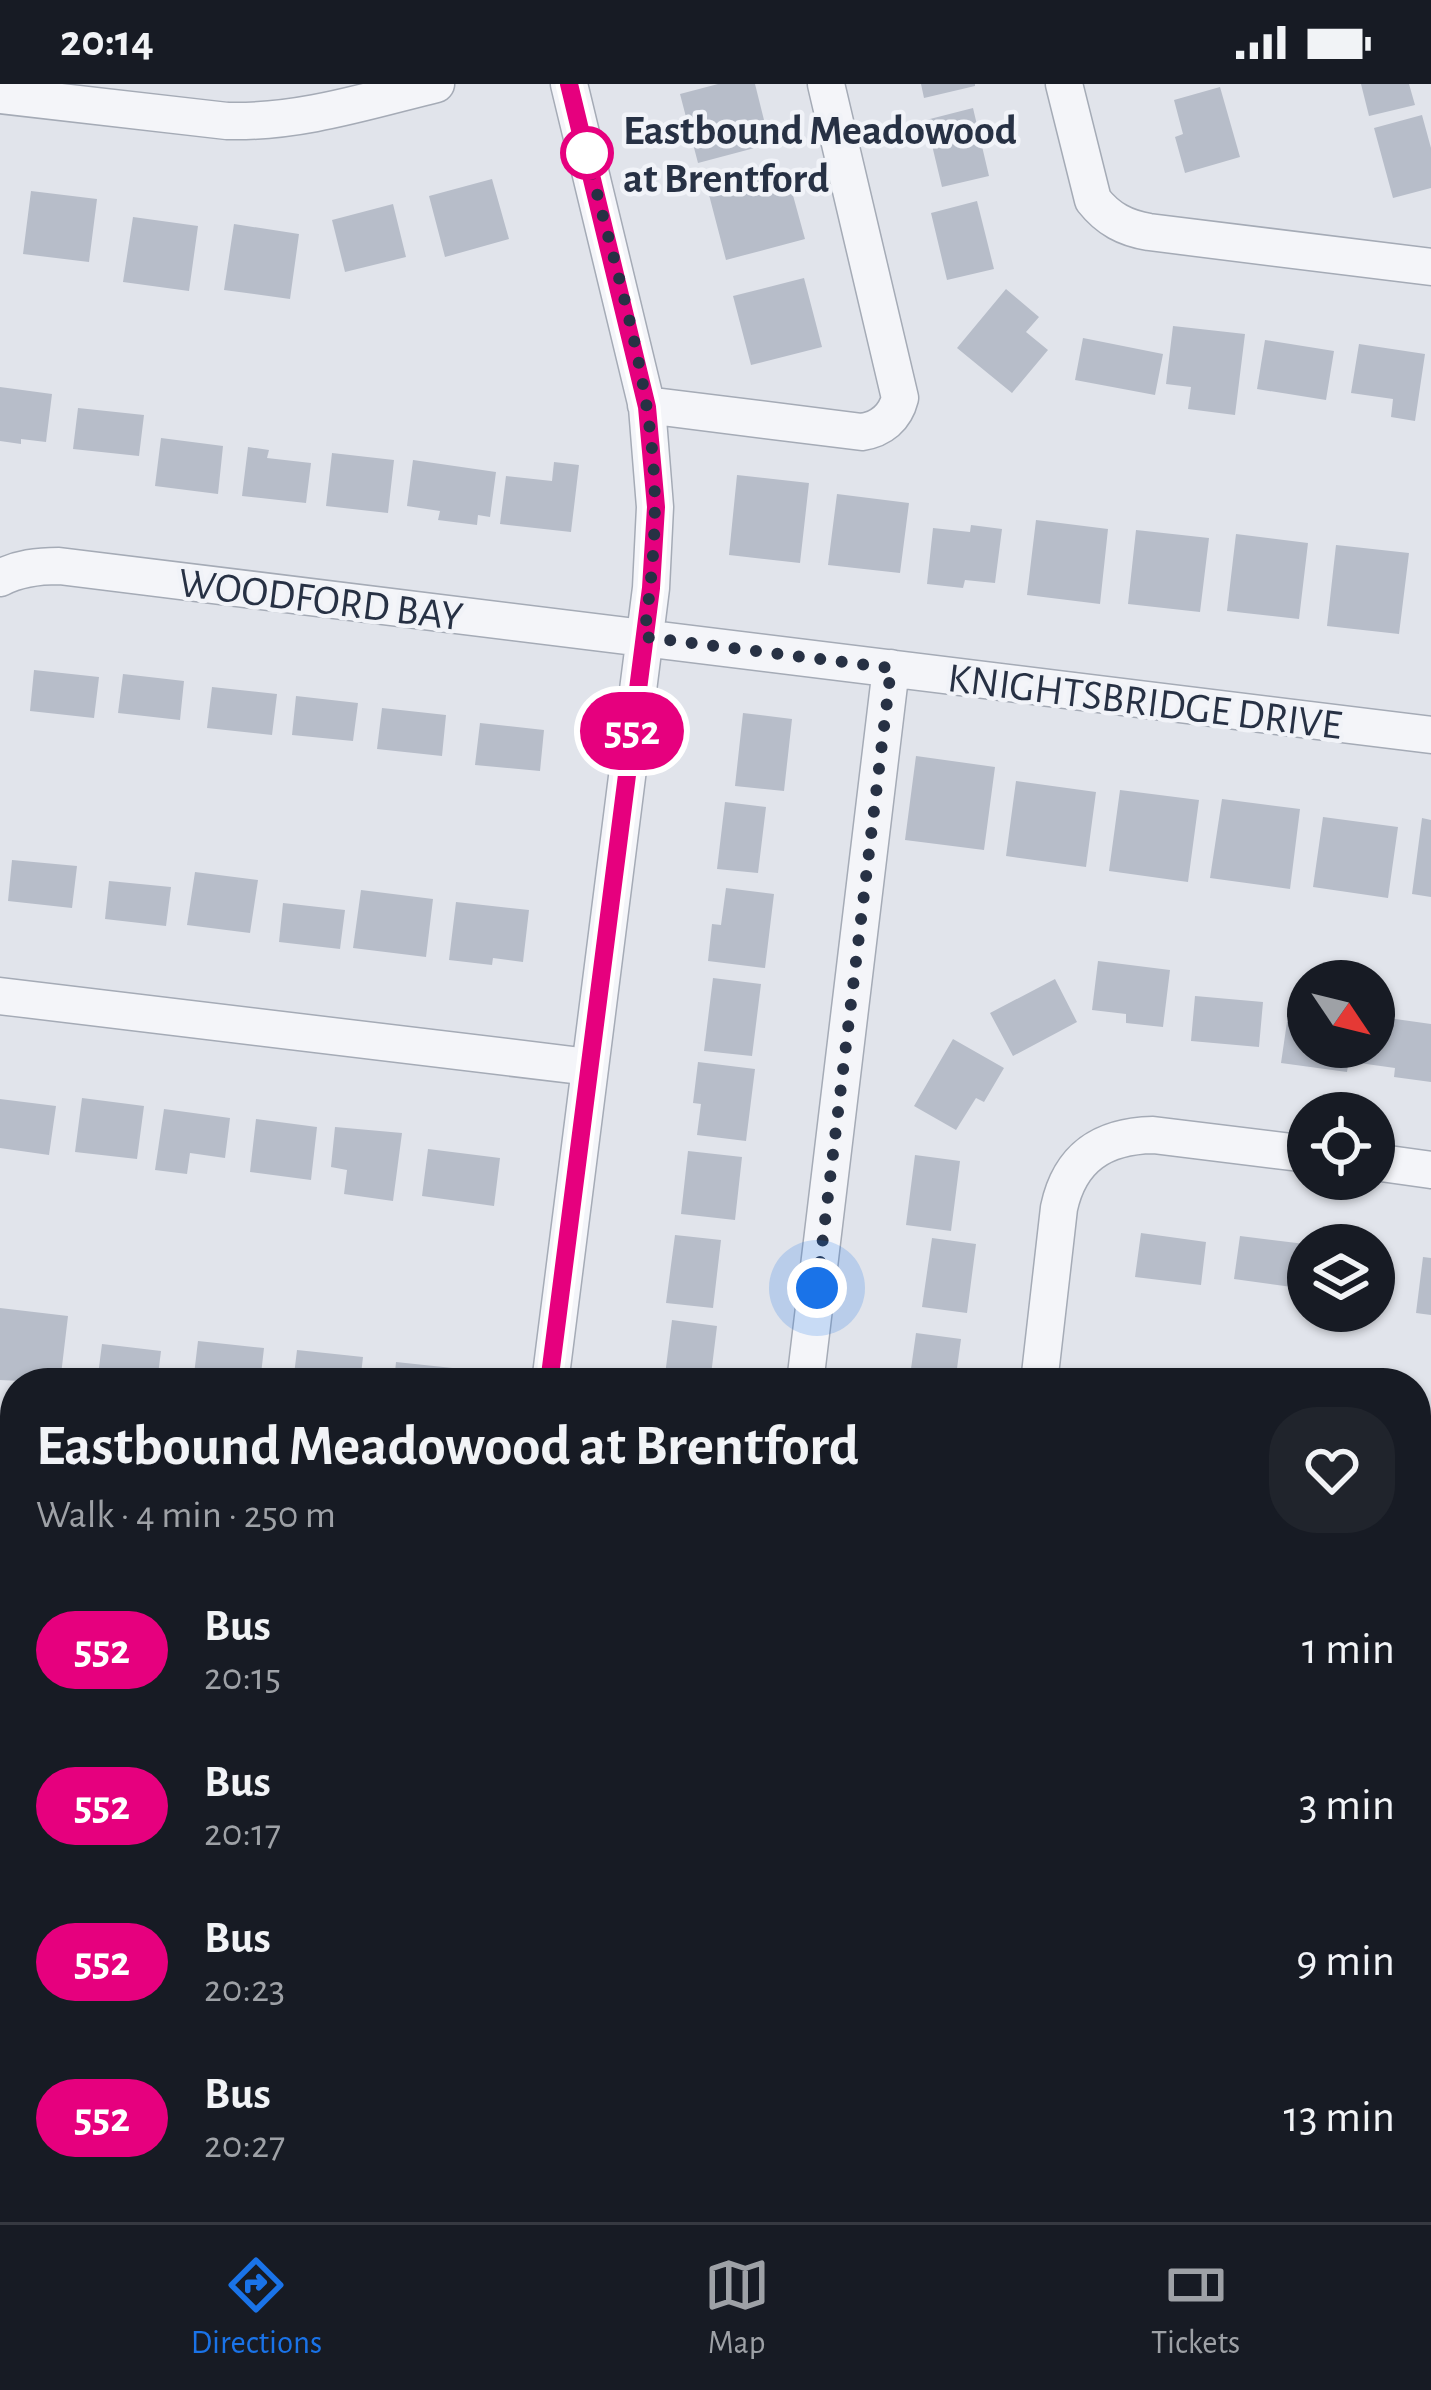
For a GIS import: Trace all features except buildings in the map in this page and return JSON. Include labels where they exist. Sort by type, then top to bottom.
[{"type":"street","points":[[0,95],[227,122],[264,122],[436,84]]},
{"type":"street","points":[[552,1368],[644,637],[656,507],[646,405],[569,84]]},
{"type":"street","points":[[646,405],[862,432],[887,422],[897,409],[900,398],[826,84]]},
{"type":"street","points":[[1064,84],[1093,200],[1119,224],[1149,232],[1431,267]]},
{"type":"street","name":"WOODFORD BAY","points":[[0,578],[36,566],[59,566],[644,637]]},
{"type":"street","name":"KNIGHTSBRIDGE DRIVE","points":[[644,637],[1431,735]]},
{"type":"street","points":[[807,1368],[891,668]]},
{"type":"street","points":[[0,996],[590,1067]]},
{"type":"street","points":[[1041,1368],[1059,1208],[1063,1190],[1079,1163],[1107,1143],[1133,1136],[1287,1151]]},
{"type":"street","points":[[1395,1165],[1431,1170]]},
{"type":"bus line","name":"552","points":[[551,1368],[651,588],[656,507],[647,407],[569,84]]},
{"type":"place","name":"Eastbound Meadowood at Brentford","points":[[587,153]]},
{"type":"route","points":[[587,153],[647,407],[656,507],[644,637],[891,668],[817,1288]]}]
